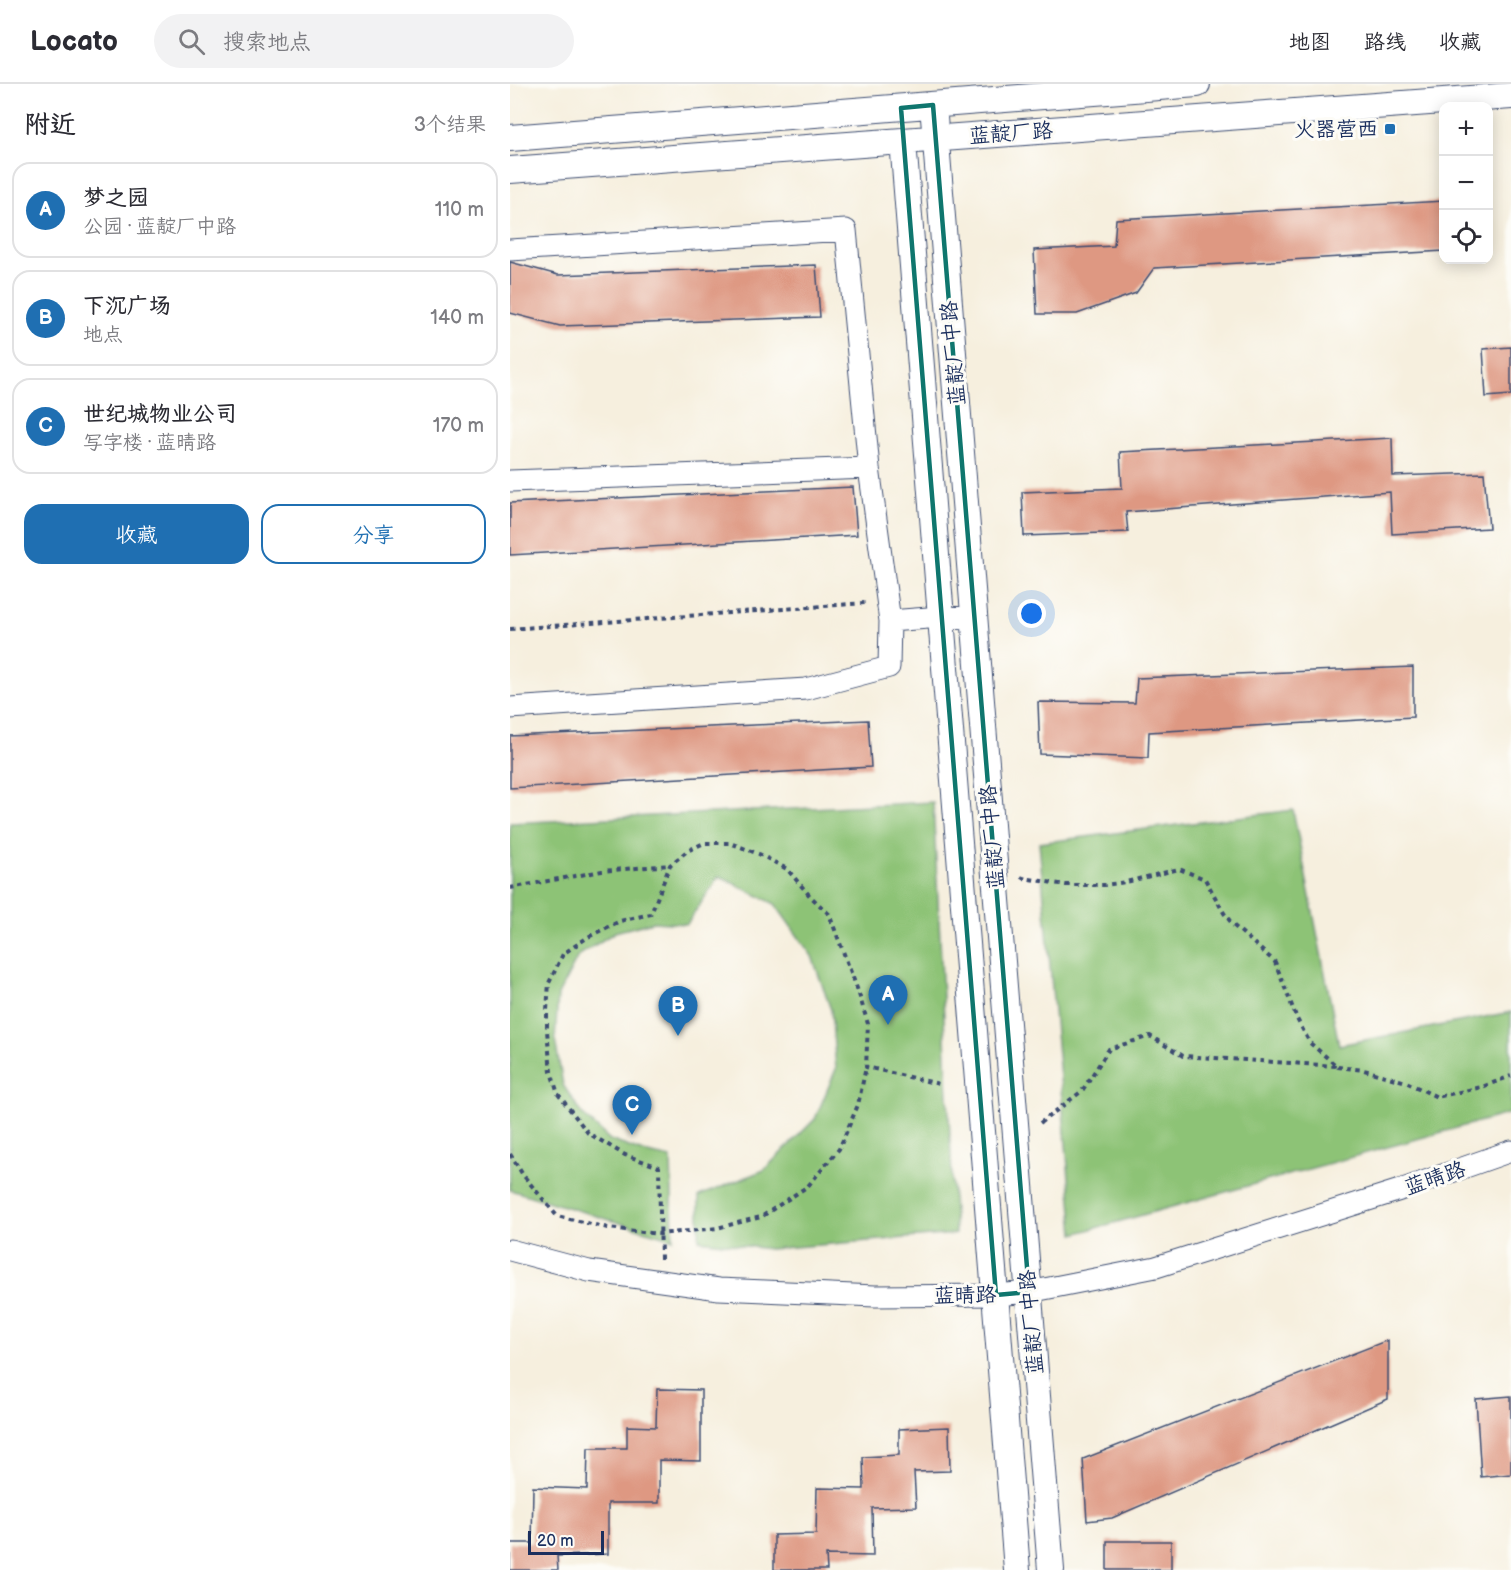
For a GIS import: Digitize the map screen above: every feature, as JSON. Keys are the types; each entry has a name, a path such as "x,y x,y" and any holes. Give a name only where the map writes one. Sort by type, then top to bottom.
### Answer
{"street":[{"name":"蓝靛厂路","path":"510,138 1197,84"},
{"name":"蓝靛厂路","path":"510,170 1511,96"},
{"name":"蓝靛厂中路","path":"933,105 1051,1570"},
{"path":"901,108 903,141"},
{"name":"蓝靛厂中路","path":"903,141 1017,1570"},
{"path":"510,249 846,230 869,468 888,611 889,667 806,689 510,708"},
{"path":"510,481 869,468"},
{"path":"888,611 975,618"},
{"name":"蓝晴路","path":"510,1250 589,1271 718,1289 875,1296 996,1295 1029,1292 1156,1267 1400,1191 1511,1151"}],"path":[{"path":"510,629 888,611"},
{"path":"510,1154 523,1175 557,1216 609,1228 660,1234 717,1228 761,1216 808,1186 840,1149 858,1105 866,1067 868,1024 829,914 787,869 759,854 730,843 704,843 687,851 670,865 651,914 620,921 588,937 563,954 549,983 547,1031 551,1072 558,1094 588,1133 625,1155 659,1167 660,1234 661,1267"},
{"path":"510,888 602,871 670,865"},
{"path":"1017,872 1023,878 1066,885 1105,885 1126,882 1179,868 1205,879 1233,925 1275,962 1297,1019 1310,1043 1338,1067"},
{"path":"1035,1127 1082,1091 1109,1049 1150,1036 1183,1056 1364,1070 1406,1082 1437,1097 1482,1087 1511,1076"},
{"path":"866,1067 939,1084"}],"highlighted area":[{"path":"933,105 1029,1292 996,1295 901,108"}],"green space":[{"path":"933,802 955,1234 769,1249 699,1240 699,1196 764,1170 815,1119 836,1069 831,1010 812,956 775,904 719,876 687,924 653,922 615,932 578,956 558,995 555,1040 563,1085 583,1115 610,1140 643,1152 671,1158 673,1239 510,1190 510,823"},
{"path":"1293,810 1339,1045 1511,1012 1511,1113 1074,1234 1039,843"}],"building":[{"path":"1439,201 1439,251 1154,268 1136,293 1077,314 1037,314 1034,250 1114,246 1116,219"},
{"path":"510,262 558,275 816,265 820,317 560,326 510,313"},
{"path":"1511,347 1511,395 1486,397 1483,349"},
{"path":"1392,438 1393,476 1484,473 1489,528 1392,534 1390,492 1126,512 1128,532 1024,536 1022,492 1122,488 1120,452"},
{"path":"853,487 857,535 510,555 510,503"},
{"path":"1413,667 1413,717 1149,732 1148,758 1040,754 1038,702 1135,703 1137,678"},
{"path":"868,720 871,767 510,788 510,736"},
{"path":"1388,1340 1388,1399 1112,1518 1087,1521 1083,1459"},
{"path":"657,1389 701,1390 701,1461 659,1460 659,1503 608,1503 608,1554 557,1556 558,1570 510,1570 510,1543 532,1543 533,1487 587,1489 588,1448 627,1448 627,1426 656,1427"},
{"path":"1511,1396 1511,1474 1481,1477 1476,1399"},
{"path":"949,1427 950,1471 914,1472 916,1507 872,1508 873,1556 826,1555 827,1570 774,1570 774,1535 816,1534 817,1488 864,1489 863,1457 899,1455 899,1429"},
{"path":"1107,1541 1171,1541 1171,1570 1107,1570"}],"place":[{"name":"火器营西","path":"1390,129"},
{"name":"梦之园","path":"888,1025"},
{"name":"下沉广场","path":"678,1036"},
{"name":"世纪城物业公司","path":"632,1135"}]}
